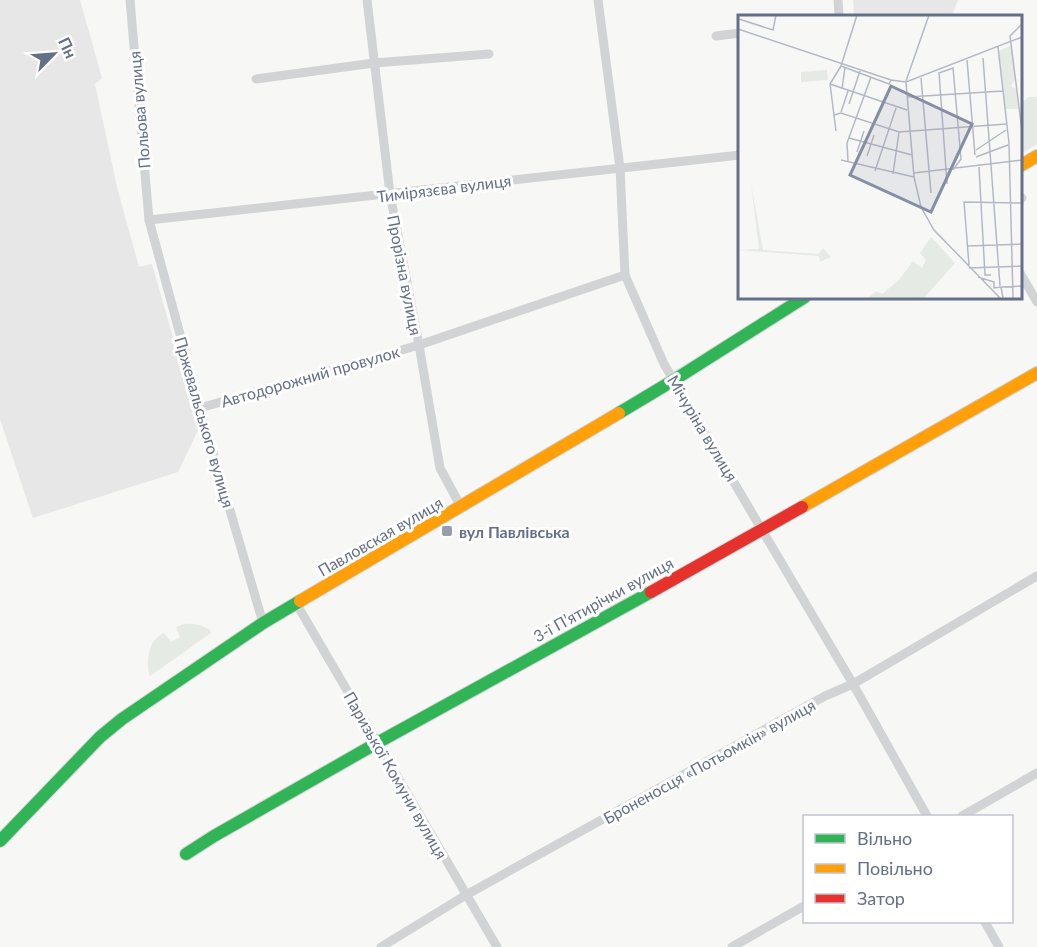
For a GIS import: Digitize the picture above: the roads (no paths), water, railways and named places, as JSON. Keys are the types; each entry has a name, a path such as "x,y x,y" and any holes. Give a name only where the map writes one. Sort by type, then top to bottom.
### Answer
{"main road":[{"path":"1022,165 1037,156"},
{"name":"Павловская вулиця","path":"0,841 100,737 122,719 263,623 674,380 803,298"},
{"name":"3-ї П’ятирічки вулиця","path":"186,854 377,743 763,530 1037,373"}],"street":[{"name":"Польова вулиця","path":"130,0 149,220"},
{"name":"Прорізна вулиця","path":"367,0 390,194 440,468 461,507"},
{"name":"Мічуріна вулиця","path":"598,0 620,168 625,275 664,364 854,684 926,815"},
{"path":"838,0 840,15"},
{"path":"716,36 738,33"},
{"path":"256,79 374,63 489,54"},
{"name":"Тимірязєва вулиця","path":"149,220 738,155"},
{"name":"Пржевальського вулиця","path":"149,220 200,408 263,623"},
{"name":"Автодорожний провулок","path":"200,408 419,345 625,275"},
{"path":"1022,276 1037,302"},
{"name":"Броненосця «Потьомкін» вулиця","path":"381,947 466,895 825,696 854,684 1037,576"},
{"name":"Паризької Комуни вулиця","path":"296,603 496,947"},
{"path":"964,815 1037,773"},
{"path":"732,947 803,907"},
{"path":"986,923 999,947"}],"place":[{"name":"вул Павлівська","path":"447,531"}]}
